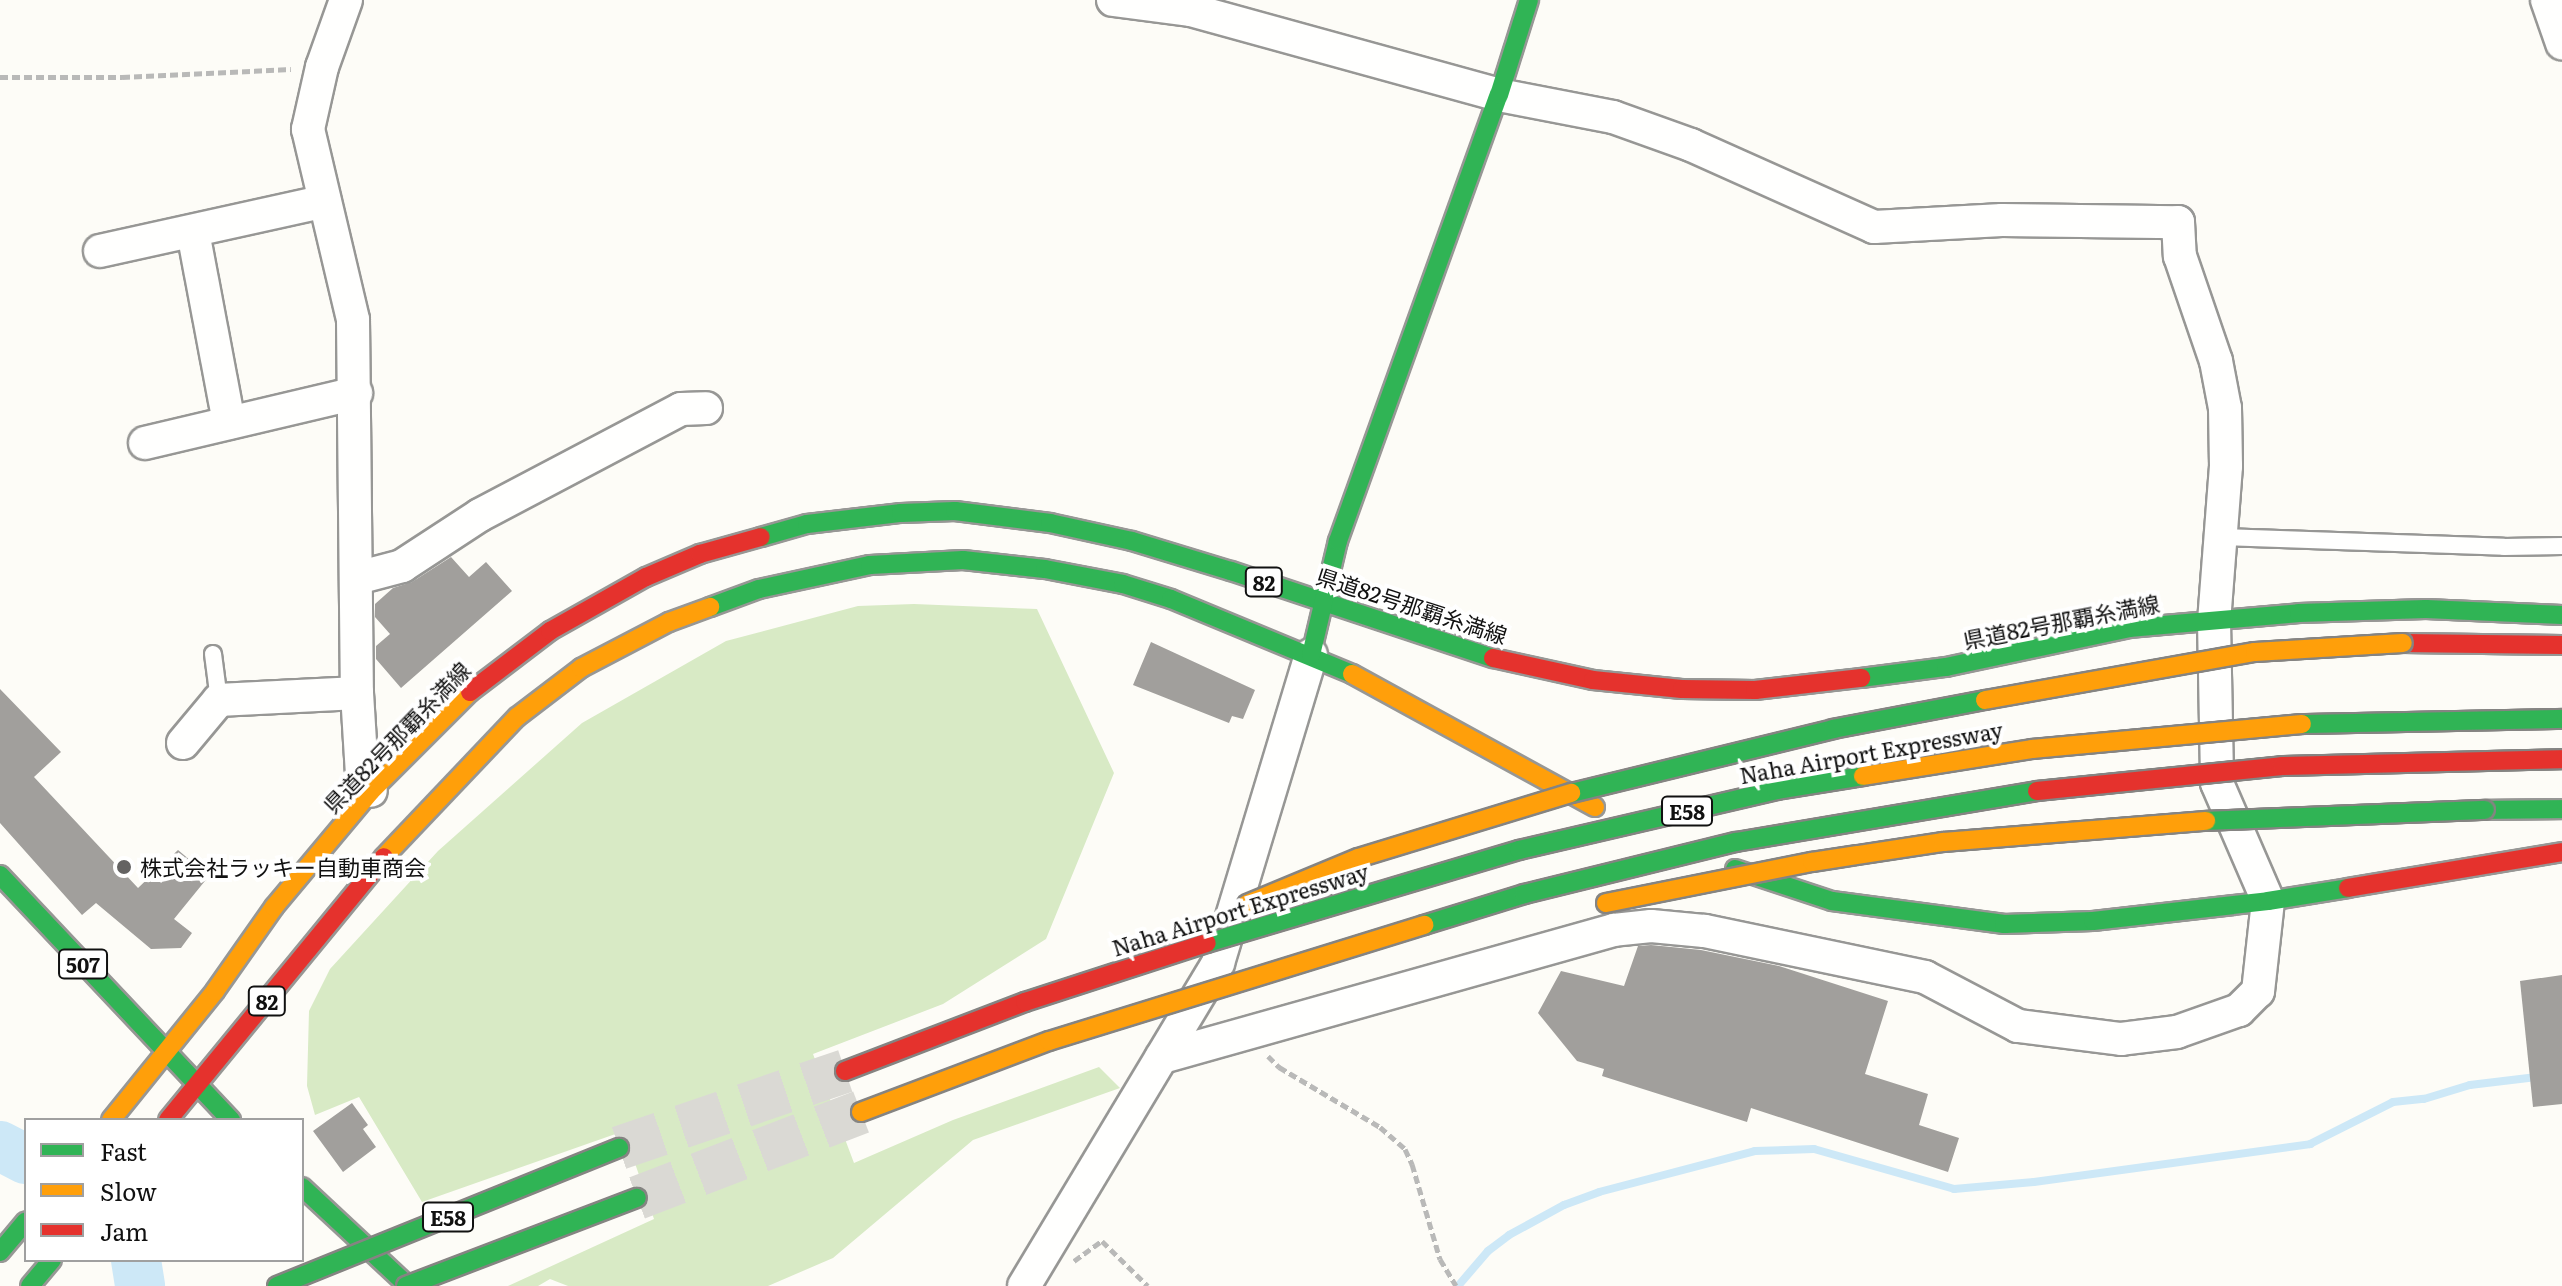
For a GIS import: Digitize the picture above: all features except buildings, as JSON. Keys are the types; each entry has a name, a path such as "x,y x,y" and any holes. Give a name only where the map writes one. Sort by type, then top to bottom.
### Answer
{"main road":[{"path":"1311,655 1338,541 1499,95 1529,0"},
{"name":"県道82号那覇糸満線","path":"113,1118 274,907 371,791 467,694 550,631 600,600 700,554 807,524 901,513 955,511 1009,516 1132,541 1500,660 1593,680 1682,689 1755,690 1828,683 1946,667 2129,628 2299,613 2426,609 2562,615"},
{"name":"82","path":"170,1118 371,872 460,772 517,717 581,668 669,622 759,589 870,565 963,560 1045,569 1123,584 1171,599 1311,655 1379,687 1643,833 1754,877 1832,901 2004,924 2093,921 2268,901 2562,852"},
{"path":"1025,1002 1358,858 1504,811 1680,764 2007,693 2255,652 2403,643 2562,645"},
{"name":"Naha Airport Expressway","path":"845,1071 1025,1002 1277,921 1519,850 1776,790 2032,749 2278,725 2562,719"},
{"name":"E58","path":"861,1112 1049,1041 1524,894 1736,842 2073,785 2282,766 2562,759"},
{"path":"1581,909 1812,862 1943,842 2178,822 2562,809"},
{"name":"507","path":"0,875 229,1118"},
{"path":"1049,1041 1385,957"},
{"name":"E58","path":"277,1286 619,1148"},
{"path":"304,1189 407,1286"},
{"name":"E58","path":"407,1286 637,1198"},
{"path":"0,1252 23,1224"},
{"path":"30,1286 50,1262"}],"street":[{"path":"346,0 322,67 308,129 353,320 357,693 362,775 371,791"},
{"path":"1113,0 1191,10 1499,95 1613,117 1691,145 1874,227 2002,220 2178,222 2180,256 2216,361 2225,408 2222,537 2214,621 2217,783 2268,901 2258,991 2239,1010 2177,1032 2121,1039 2018,1026 1925,977 1704,931 1651,926 1614,930 1162,1057"},
{"path":"2547,0 2562,43"},
{"path":"100,251 325,201"},
{"path":"193,232 229,423"},
{"path":"145,443 356,393"},
{"path":"357,578 402,566 480,515 681,409 706,408"},
{"path":"1028,1280 1218,963 1311,655"},
{"path":"183,743 219,700 357,693"}],"lane":[{"path":"2222,537 2504,547 2562,546"},
{"path":"213,654 219,700"}],"path":[{"path":"0,77 122,77 322,67"},
{"path":"1253,1031 1279,1067 1380,1127 1405,1149 1415,1172 1440,1259 1456,1286"},
{"path":"1028,1280 1044,1284 1102,1241 1148,1286"}],"green space":[{"path":"914,604 1037,609 1114,773 1046,939 943,1004 813,1054 854,1163 953,1120 1099,1067 1120,1088 973,1140 833,1258 768,1286 568,1286 550,1279 538,1286 508,1286 654,1219 624,1131 422,1202 359,1097 315,1115 307,1086 309,1011 330,969 438,851 582,723 726,641 858,606"}],"waterway":[{"path":"1458,1286 1488,1251 1509,1235 1564,1205 1599,1192 1755,1151 1814,1149 1954,1189 2034,1182 2310,1144 2393,1102 2424,1099 2470,1085 2537,1077"},
{"path":"0,1146 24,1158"},
{"path":"136,1262 140,1286"}],"tunnel":[{"path":"619,1148 845,1071"},
{"path":"637,1198 861,1112"}],"traffic: fast":[{"path":"1311,655 1338,541 1499,95 1529,0"},
{"path":"761,537 807,524 901,513 955,511 1050,523 1132,541 1231,571 1493,658"},
{"path":"710,607 759,589 870,565 963,560 1045,569 1123,584 1171,599 1352,674"},
{"path":"1861,678 1946,667 2129,628 2299,613 2426,609 2562,615"},
{"path":"1571,793 1833,729 1985,700"},
{"path":"2302,724 2562,719"},
{"path":"1207,943 1519,850 1776,790 1863,776"},
{"path":"1424,925 1524,894 1736,842 2037,791"},
{"path":"2485,810 2562,809"},
{"path":"2206,821 2485,810"},
{"path":"1735,869 1832,901 2004,924 2093,921 2268,901 2348,888"},
{"path":"0,875 229,1118"},
{"path":"277,1286 619,1148"},
{"path":"304,1189 408,1286"},
{"path":"406,1286 637,1198"},
{"path":"0,1252 24,1223"},
{"path":"30,1286 50,1262"}],"traffic: slow":[{"path":"384,857 517,717 581,668 669,622 710,607"},
{"path":"1985,700 2255,652 2403,643"},
{"path":"1352,674 1595,807"},
{"path":"113,1118 215,991 274,907 371,791 470,692"},
{"path":"1863,776 2032,749 2302,724"},
{"path":"1247,904 1358,858 1571,793"},
{"path":"1606,903 1812,862 1943,842 2206,821"},
{"path":"861,1112 1049,1041 1424,925"}],"traffic: jam":[{"path":"470,692 550,631 646,577 700,554 761,537"},
{"path":"2403,643 2562,645"},
{"path":"1493,658 1593,680 1682,689 1755,690 1861,678"},
{"path":"2037,791 2282,766 2562,759"},
{"path":"2348,888 2562,852"},
{"path":"170,1118 384,857"},
{"path":"845,1071 1025,1002 1207,943"}],"place":[{"name":"株式会社ラッキー自動車商会","path":"124,867"}]}
